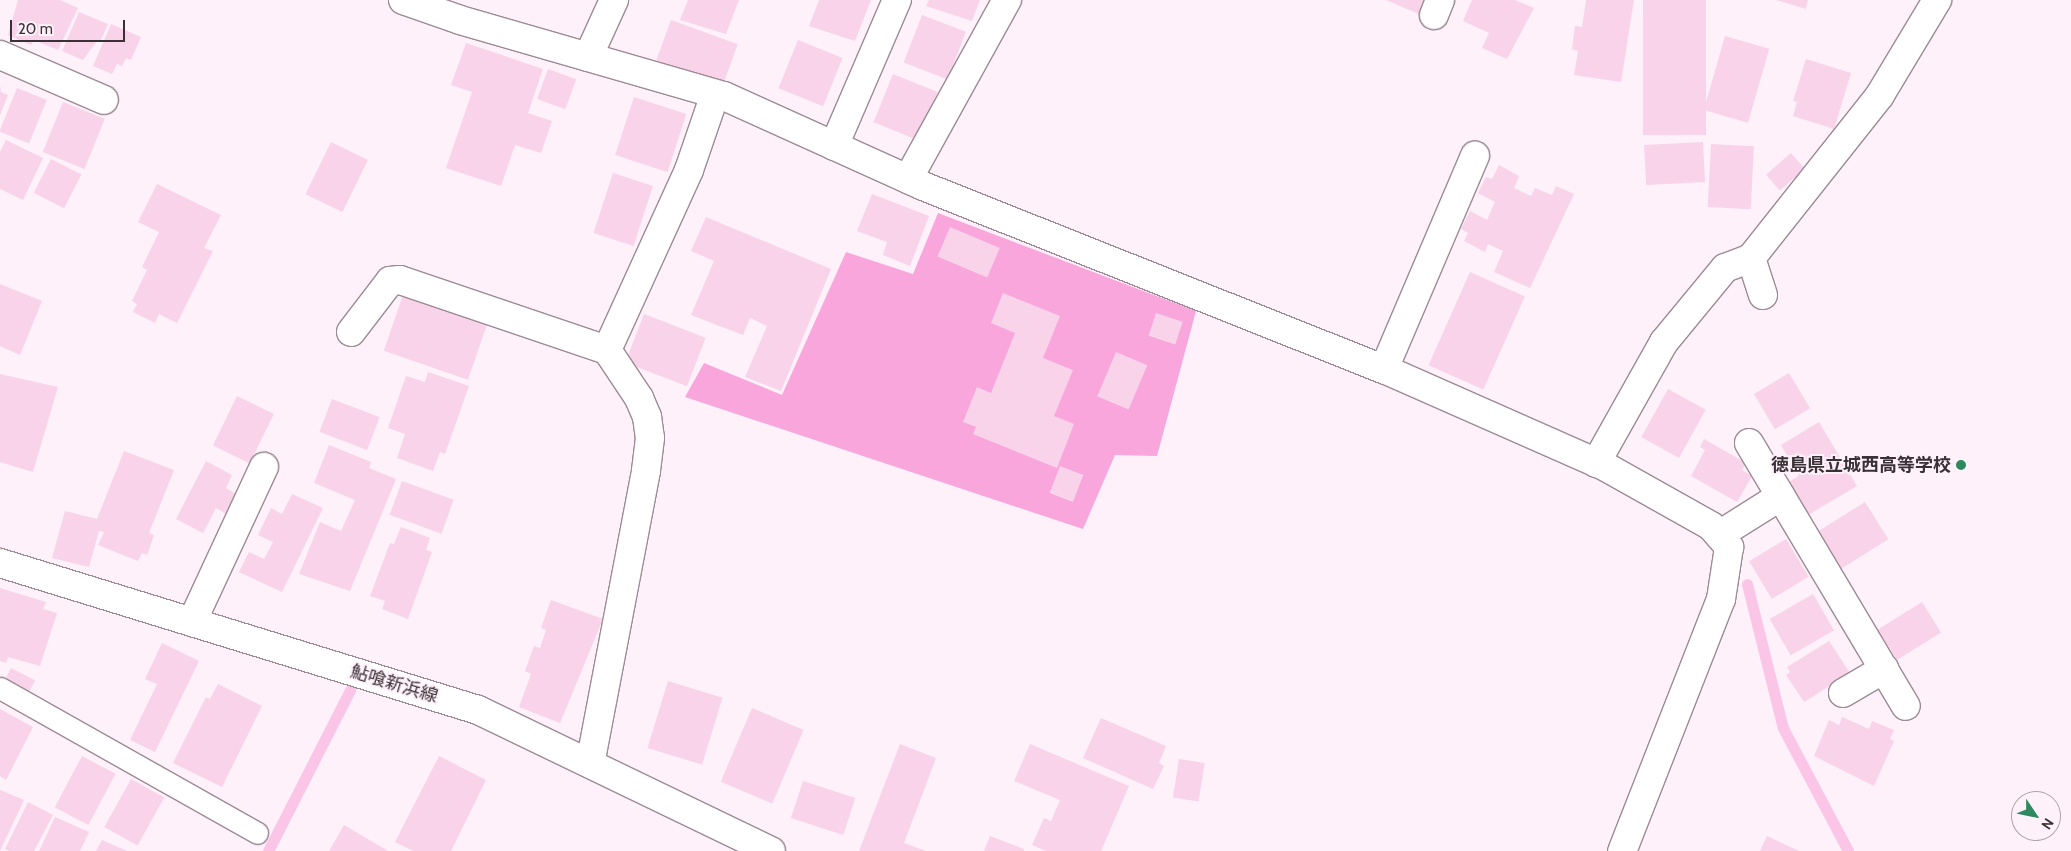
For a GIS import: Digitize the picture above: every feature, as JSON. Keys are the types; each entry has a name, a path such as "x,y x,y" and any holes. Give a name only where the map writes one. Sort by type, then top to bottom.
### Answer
{"street":[{"path":"403,0 715,94 908,179 1384,369 1596,462 1712,526 1729,547 1721,599 1622,851"},
{"path":"588,57 614,0"},
{"path":"834,146 897,0"},
{"path":"908,179 1007,0"},
{"path":"1596,462 1664,342 1725,268 1751,258 1880,95 1937,0"},
{"path":"0,55 104,100"},
{"path":"607,350 689,170 715,94"},
{"path":"1384,369 1475,156"},
{"path":"1751,258 1763,295"},
{"path":"351,332 390,281 400,280 607,350 639,398 648,417 650,438 590,764"},
{"path":"1749,443 1906,706"},
{"path":"192,622 264,467"},
{"path":"1719,536 1781,496"},
{"name":"鮎喰新浜線","path":"0,563 478,710 771,851"},
{"path":"1844,693 1884,669"}],"lane":[{"path":"0,688 258,833"}],"shaded area":[{"path":"938,213 1196,311 1157,456 1115,455 1083,529 685,397 704,363 782,395 846,252 913,274"}],"building":[{"path":"18,0 60,0 78,8 58,50 34,40 31,45 8,35"},
{"path":"688,0 739,0 726,34 680,20"},
{"path":"819,0 871,0 855,41 809,26"},
{"path":"929,0 980,0 972,21 926,6"},
{"path":"1386,0 1425,0 1419,14"},
{"path":"1472,0 1515,0 1534,8 1507,59 1482,48 1489,33 1463,21"},
{"path":"1586,0 1634,0 1621,82 1574,75 1578,51 1572,49 1575,26 1582,27"},
{"path":"1643,0 1706,0 1706,135 1643,135"},
{"path":"1776,0 1808,0 1806,9"},
{"path":"79,12 108,24 100,42 97,41 83,60 62,51"},
{"path":"922,15 966,32 948,79 904,63"},
{"path":"671,20 738,44 721,89 655,65"},
{"path":"111,24 141,37 131,60 126,58 122,66 117,64 112,74 93,66"},
{"path":"1725,36 1769,49 1748,123 1704,110"},
{"path":"798,40 843,58 823,106 779,88"},
{"path":"466,43 543,69 528,113 552,121 541,153 515,145 501,186 446,168 472,92 451,85"},
{"path":"1806,59 1851,73 1834,129 1793,116 1797,102 1793,101"},
{"path":"548,69 576,79 565,109 537,99"},
{"path":"893,74 938,92 918,140 874,122"},
{"path":"0,85 1,92 8,95 0,115"},
{"path":"17,88 47,100 29,144 0,132"},
{"path":"634,97 686,114 667,172 615,155"},
{"path":"63,102 105,119 84,169 43,152"},
{"path":"6,140 43,158 23,200 0,189 0,152"},
{"path":"331,142 368,160 342,212 306,194"},
{"path":"1703,142 1705,182 1646,185 1644,145"},
{"path":"1711,144 1754,146 1751,209 1708,207"},
{"path":"1791,153 1805,169 1780,190 1766,175"},
{"path":"51,159 81,174 64,208 34,193"},
{"path":"1499,165 1519,176 1514,188 1531,196 1535,188 1552,195 1556,186 1574,194 1530,288 1494,272 1503,251 1488,244 1485,252 1464,241 1468,233 1461,229 1470,211 1487,220 1495,202 1478,193 1486,177 1492,179"},
{"path":"613,173 653,186 633,246 594,233"},
{"path":"157,184 221,215 204,248 213,251 177,323 159,314 155,323 133,312 137,304 132,301 147,270 142,267 159,232 138,222"},
{"path":"872,194 929,216 910,266 883,255 887,242 857,231"},
{"path":"706,217 831,269 781,391 745,377 767,326 750,318 743,335 691,315 714,261 691,251"},
{"path":"950,227 1000,248 987,278 937,256"},
{"path":"1470,272 1525,296 1483,390 1429,365"},
{"path":"0,284 42,301 20,355 0,346"},
{"path":"1003,293 1060,316 1043,358 1073,370 1054,416 1074,424 1057,468 973,434 976,427 963,422 977,387 991,393 1015,333 991,323"},
{"path":"403,295 487,324 468,380 384,351"},
{"path":"1156,313 1183,322 1175,344 1149,336"},
{"path":"644,314 706,338 687,386 625,363"},
{"path":"1116,352 1147,365 1129,409 1097,396"},
{"path":"428,372 469,386 445,454 440,452 433,471 397,458 405,434 388,428 406,376 425,382"},
{"path":"1789,373 1810,408 1775,429 1754,394"},
{"path":"0,374 58,387 33,472 0,462"},
{"path":"1668,389 1706,410 1679,458 1641,437"},
{"path":"237,396 274,414 250,463 213,445"},
{"path":"332,399 380,417 367,450 319,432"},
{"path":"1819,422 1857,486 1808,515 1788,482 1799,476 1781,445"},
{"path":"1704,439 1746,463 1742,470 1752,476 1737,502 1691,476 1705,450 1700,447"},
{"path":"329,445 371,462 369,468 396,479 350,591 299,574 320,522 341,531 355,500 314,483"},
{"path":"124,451 174,470 149,533 154,535 147,555 142,553 138,561 98,545 104,532 99,531 89,567 52,558 65,511 97,519"},
{"path":"206,461 232,475 226,488 236,494 226,514 216,508 203,533 176,519"},
{"path":"1060,466 1083,475 1073,502 1050,493"},
{"path":"402,481 454,500 441,534 390,515"},
{"path":"292,494 323,508 282,592 239,572 249,552 264,559 273,542 258,535 271,508 282,514"},
{"path":"1865,502 1888,539 1842,568 1818,531"},
{"path":"401,527 430,538 426,550 432,552 408,619 382,609 385,601 370,596 390,543 394,544"},
{"path":"1786,539 1809,577 1772,599 1749,561"},
{"path":"0,588 46,602 43,609 57,613 40,666 8,657 6,663 0,661"},
{"path":"1813,594 1834,630 1791,655 1770,619"},
{"path":"551,600 603,619 560,723 519,707 531,674 525,671 534,646 540,648 546,630 541,628"},
{"path":"1922,602 1941,633 1897,660 1878,630"},
{"path":"1829,641 1850,673 1804,702 1786,675 1790,672 1787,667"},
{"path":"162,643 199,661 155,752 130,740 157,684 145,679"},
{"path":"11,668 35,680 29,692 5,680"},
{"path":"668,681 723,698 702,765 648,748"},
{"path":"218,684 262,706 222,787 173,763 206,697 210,699"},
{"path":"752,708 804,730 772,804 721,782"},
{"path":"0,709 33,727 6,780 0,776"},
{"path":"1842,717 1869,729 1872,721 1894,730 1890,739 1894,741 1874,786 1814,756 1829,720 1839,725"},
{"path":"1101,718 1166,746 1159,763 1164,766 1153,789 1083,758"},
{"path":"900,744 936,758 904,843 926,851 859,851"},
{"path":"1030,744 1129,786 1101,851 1046,851 1032,845 1044,818 1051,821 1060,800 1014,781"},
{"path":"82,756 116,774 88,825 55,807"},
{"path":"439,756 486,780 451,851 413,851 395,842"},
{"path":"1179,759 1205,763 1199,802 1173,798"},
{"path":"131,779 164,797 138,846 104,827"},
{"path":"803,781 855,798 843,835 791,818"},
{"path":"0,790 24,800 0,851"},
{"path":"28,802 53,815 34,851 10,851 5,849"},
{"path":"55,817 89,832 80,851 39,851"},
{"path":"344,825 388,851 329,851"},
{"path":"990,836 1024,849 1024,851 984,851"},
{"path":"1767,836 1799,851 1760,851"},
{"path":"102,840 127,851 96,851"}],"waterway":[{"path":"1747,584 1783,728 1848,851"},
{"path":"268,851 350,690"}],"place":[{"name":"徳島県立城西高等学校","path":"1961,465"}]}
